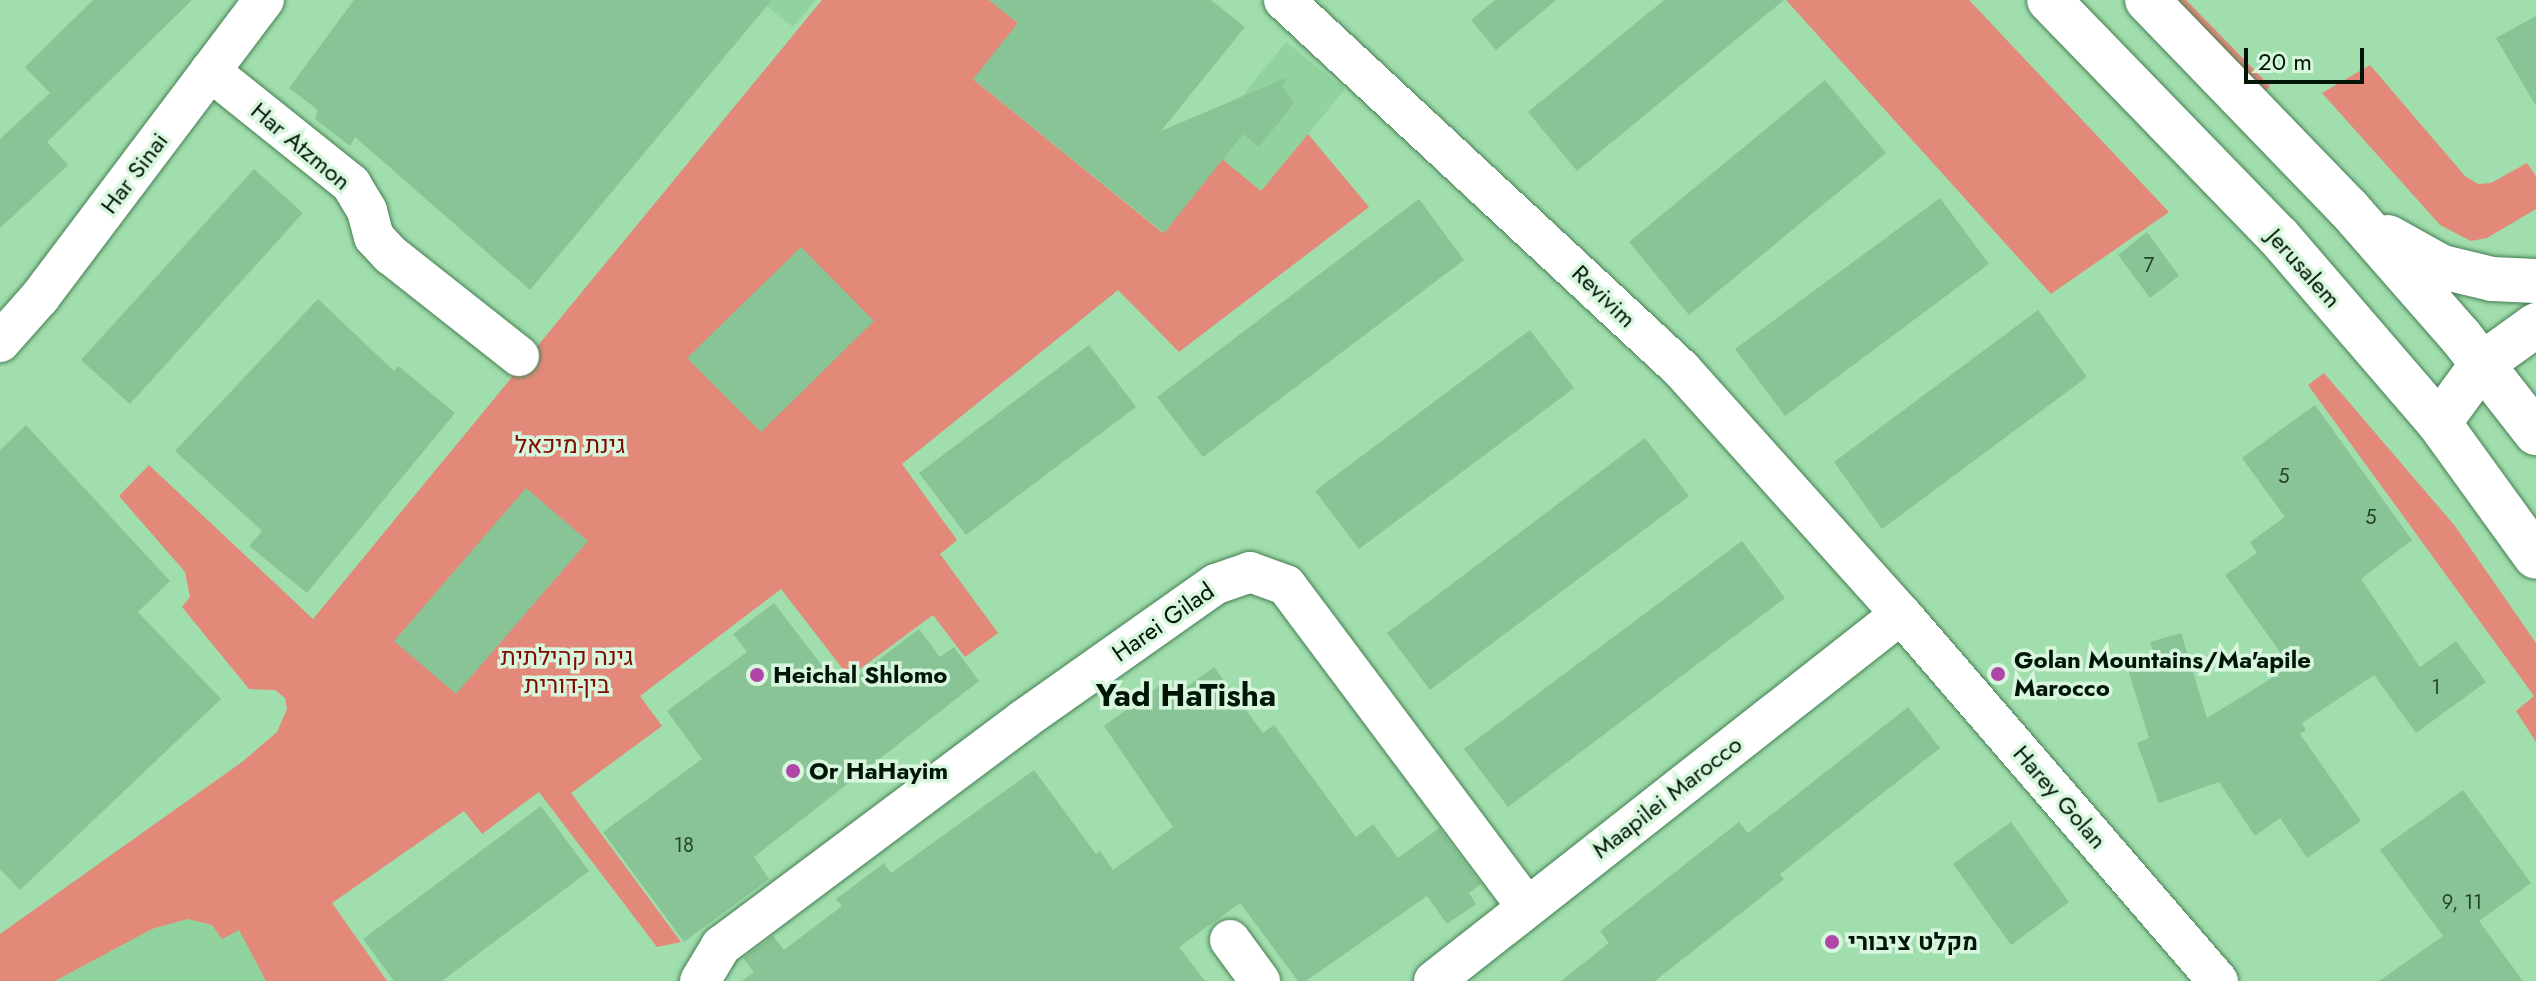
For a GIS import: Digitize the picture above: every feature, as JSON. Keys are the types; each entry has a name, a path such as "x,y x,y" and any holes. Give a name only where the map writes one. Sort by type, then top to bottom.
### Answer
{"main road":[{"name":"Jerusalem","path":"2049,0 2279,237 2439,423 2536,557"},
{"path":"2147,0 2349,209 2482,364 2528,405"},
{"path":"2349,209 2403,249 2442,267 2492,279 2536,281"},
{"path":"2439,423 2482,364 2536,325"},
{"path":"2439,423 2528,405"}],"street":[{"name":"Har Sinai","path":"0,342 40,297 264,0"},
{"name":"Revivim","path":"1284,0 1682,370 1901,614"},
{"name":"Har Atzmon","path":"210,71 351,184 382,246 519,356"},
{"name":"Harei Gilad","path":"700,981 721,946 1023,720 1216,584 1250,572 1286,585 1527,907"},
{"name":"Maapilei Marocco","path":"1434,981 1901,614"},
{"name":"Harey Golan","path":"1901,614 2218,981"},
{"path":"1230,940 1260,981"}],"shaded area":[{"path":"759,0 816,0 793,27"},
{"path":"1286,42 1345,89 1261,191 1203,144"},
{"path":"188,919 239,929 266,981 55,981 152,929"}],"green space":[{"path":"822,0 989,0 1018,23 974,80 1163,233 1222,159 1261,191 1308,134 1369,207 1179,352 1118,290 902,464 957,540 940,554 998,633 965,657 933,615 849,677 781,589 640,696 662,726 571,793 681,942 657,947 539,792 482,834 464,811 332,903 387,981 266,981 239,930 222,939 212,925 188,919 152,929 55,981 0,981 0,934 242,762 277,732 287,709 285,698 275,690 249,689 182,607 190,597 185,572 119,496 149,465 313,619"},
{"path":"1786,0 1969,0 2169,212 2051,294"},
{"path":"2176,0 2186,0 2270,86 2265,92"},
{"path":"2370,65 2465,176 2478,184 2491,183 2527,163 2536,176 2536,209 2487,238 2471,241 2440,225 2322,93"},
{"path":"2324,373 2455,526 2536,643 2536,742 2516,711 2534,696 2308,385"}],"building":[{"path":"93,0 192,0 47,142 68,165 0,228 0,139 50,93 25,67"},
{"path":"354,0 772,0 530,290 355,137 350,146 315,119 318,110 289,88"},
{"path":"989,0 1211,0 1245,27 1161,131 1288,77 1282,86 1294,103 1259,147 1243,134 1164,233 973,79 1018,23"},
{"path":"1495,0 1556,0 1496,50 1471,20"},
{"path":"1664,0 1784,0 1577,171 1528,112"},
{"path":"2536,16 2536,106 2496,38"},
{"path":"1825,80 1886,153 1689,315 1629,242"},
{"path":"254,169 303,213 130,404 81,360"},
{"path":"1940,198 1989,264 1785,416 1735,349"},
{"path":"1419,199 1464,260 1203,457 1157,397"},
{"path":"2147,232 2179,276 2150,298 2118,255"},
{"path":"801,247 874,321 761,432 687,358"},
{"path":"318,299 394,371 398,366 455,413 307,593 249,546 262,531 175,451"},
{"path":"2038,310 2087,377 1882,529 1834,462"},
{"path":"1530,330 1574,388 1359,549 1315,491"},
{"path":"1089,345 1136,407 966,535 919,473"},
{"path":"2315,405 2412,540 2361,579 2420,667 2456,641 2486,682 2416,733 2374,675 2302,723 2306,730 2300,734 2361,821 2307,858 2280,818 2255,836 2219,782 2159,803 2137,743 2149,738 2127,666 2155,657 2150,642 2181,633 2207,718 2282,672 2277,664 2285,659 2225,575 2257,553 2250,542 2285,517 2242,458"},
{"path":"26,425 170,581 138,612 221,699 20,890 0,869 0,450"},
{"path":"1645,438 1689,496 1430,690 1387,633"},
{"path":"526,488 588,541 456,694 394,641"},
{"path":"1742,541 1785,598 1508,807 1464,749"},
{"path":"774,603 840,689 919,629 940,657 954,647 979,681 754,857 769,879 684,942 603,832 702,759 667,711 747,652 733,634"},
{"path":"1214,667 1263,733 1274,725 1356,837 1373,824 1398,858 1439,828 1481,884 1469,893 1476,904 1447,924 1427,896 1306,981 1298,981 1240,903 1179,947 1205,981 742,981 754,972 743,958 773,936 784,950 842,906 836,899 884,863 891,873 1034,770 1096,854 1100,851 1113,870 1173,827 1104,726 1159,686 1169,700"},
{"path":"1908,707 1940,748 1780,874 1784,879 1655,981 1561,981 1609,943 1600,931 1739,822 1748,833"},
{"path":"2463,790 2531,883 2479,921 2523,981 2379,981 2443,936 2380,850"},
{"path":"541,806 589,871 442,981 394,981 363,939"},
{"path":"2011,822 2069,902 2011,945 1953,864"}],"place":[{"name":"Golan Mountains/Ma'apile Marocco","path":"1998,674"},
{"name":"Heichal Shlomo","path":"757,675"},
{"name":"Or HaHayim","path":"793,771"},
{"name":"מקלט ציבורי","path":"1832,942"}],"district":[{"name":"Yad HaTisha","path":"1186,695"}],"park label":[{"name":"גינת מיכאל","path":"570,445"},
{"name":"גינה קהילתית בין-דורית","path":"567,671"}]}
